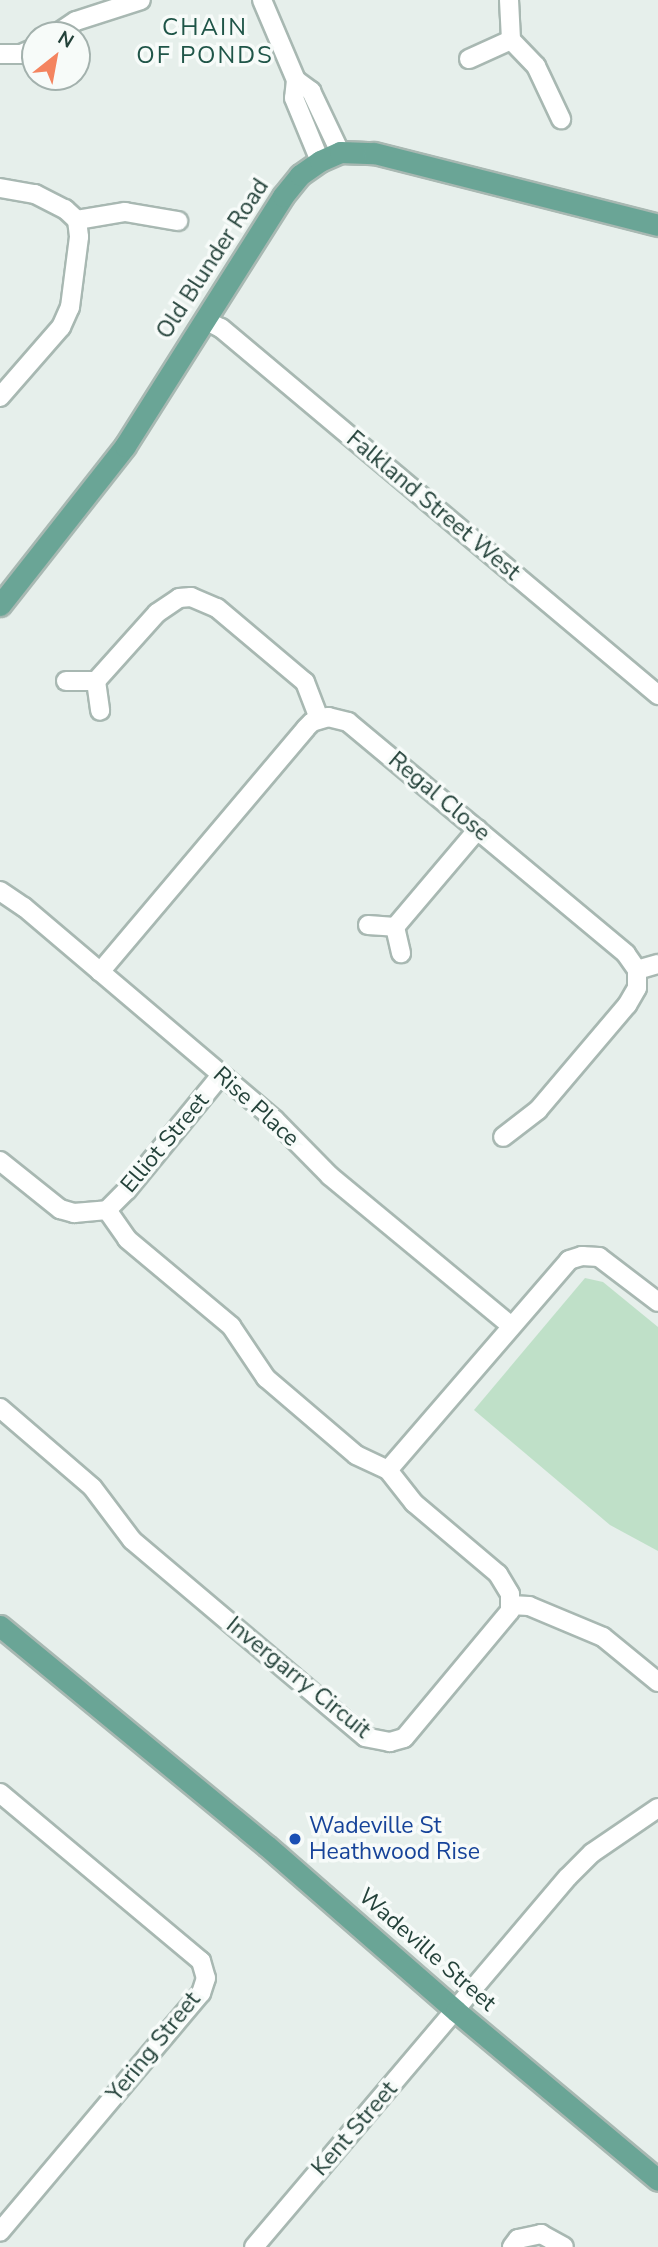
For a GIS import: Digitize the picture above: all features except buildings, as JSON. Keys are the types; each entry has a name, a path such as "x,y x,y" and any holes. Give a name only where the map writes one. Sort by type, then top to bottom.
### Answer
{"main road":[{"name":"Old Blunder Road","path":"0,605 125,446 283,196 300,175 320,160 340,152 374,153 658,225"},
{"name":"Wadeville Street","path":"0,1626 267,1846 456,2011 658,2180"}],"street":[{"path":"76,21 97,12 141,0"},
{"path":"262,0 296,79 311,91 340,152"},
{"path":"509,0 511,40 536,66 561,120"},
{"path":"469,59 511,40"},
{"path":"0,54 21,54"},
{"path":"296,79 294,98 320,160"},
{"path":"0,188 35,194 65,209 77,220 79,237 70,307 61,327 0,397"},
{"path":"77,220 125,212 178,221"},
{"name":"Falkland Street West","path":"205,320 221,328 658,695"},
{"path":"66,681 96,681 157,613 179,598 191,597 217,608 305,682 319,719 306,728 100,972"},
{"path":"96,681 100,711"},
{"name":"Regal Close","path":"319,719 338,718 348,722 626,954 637,970"},
{"path":"395,928 478,829"},
{"name":"Rise Place","path":"0,891 24,907 275,1120 330,1176 510,1325"},
{"path":"368,925 395,928"},
{"path":"395,928 401,953"},
{"path":"503,1138 538,1110 627,1004 637,988 637,970 658,964"},
{"name":"Elliot Street","path":"107,1210 127,1190 221,1075"},
{"path":"0,1161 60,1209 74,1213 107,1210 127,1239 230,1326 266,1378 356,1455 388,1470 414,1503 506,1583 510,1605 529,1606 603,1637 658,1682"},
{"path":"388,1470 510,1325 569,1260 582,1256 599,1257 657,1298"},
{"name":"Invergarry Circuit","path":"0,1408 92,1487 132,1540 365,1737 377,1741 397,1741 411,1732 503,1622 510,1605"},
{"name":"Yering Street","path":"0,1793 201,1961 206,1978 201,1993 0,2232"},
{"name":"Kent Street","path":"254,2247 568,1877 592,1853 658,1808"},
{"path":"512,2247 518,2239 541,2234 564,2247"}],"green space":[{"path":"585,1278 603,1282 658,1327 658,1551 610,1525 474,1410"}],"place":[{"name":"Wadeville St Heathwood Rise","path":"295,1839"}],"district":[{"name":"CHAIN OF PONDS","path":"205,42"}]}
